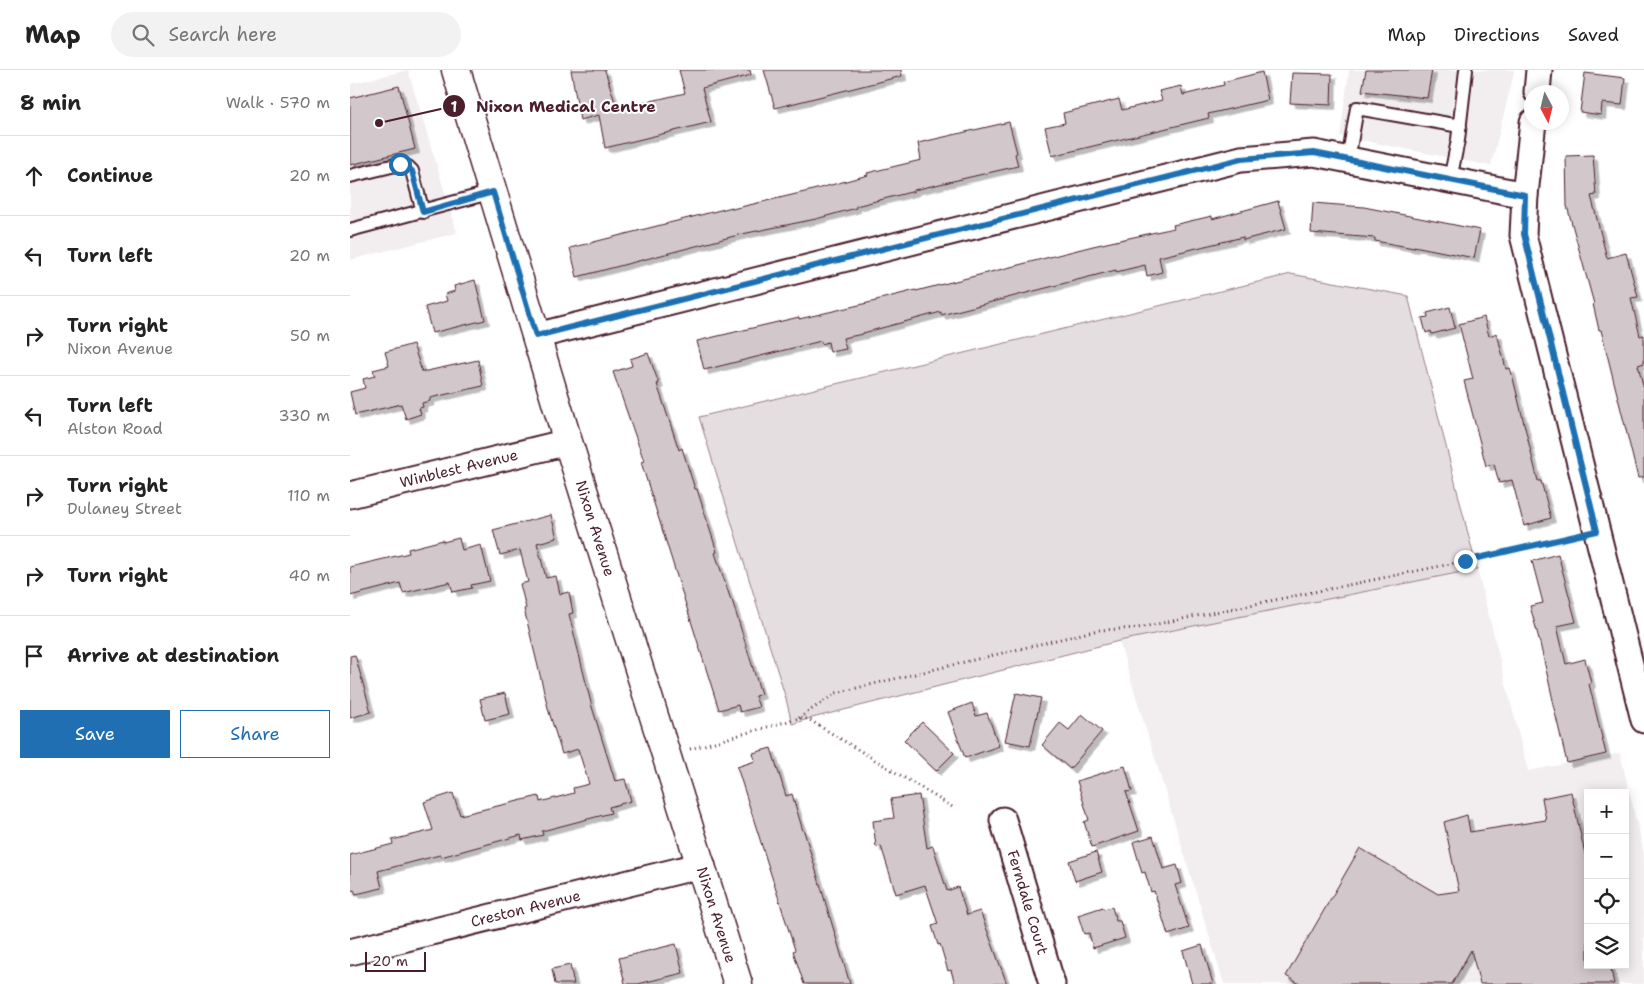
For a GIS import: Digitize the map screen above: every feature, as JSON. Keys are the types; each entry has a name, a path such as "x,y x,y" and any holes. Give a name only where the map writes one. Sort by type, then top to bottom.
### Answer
{"street":[{"name":"Nixon Avenue","path":"456,70 568,442 738,984"},
{"path":"1538,85 1540,70"},
{"path":"1532,130 1525,195 1524,234 1644,720"},
{"path":"536,336 1241,159 1314,153 1525,195"},
{"name":"Winblest Avenue","path":"350,495 568,442"},
{"name":"Ferndale Court","path":"1003,820 1052,984"},
{"name":"Creston Avenue","path":"350,952 702,865"}],"lane":[{"path":"1450,180 1460,126 1466,70"},
{"path":"1348,160 1357,108 1460,126"},
{"path":"350,176 400,164 408,167 412,171 423,212"},
{"path":"350,230 493,192"}],"path":[{"path":"694,748 799,718 836,693 1088,632 1138,628 1465,561 1597,531"},
{"path":"799,718 808,719 954,808"}],"shaded area":[{"path":"408,70 457,233 350,260 350,84"},
{"path":"1349,70 1514,70 1491,166 1340,136"},
{"path":"1291,274 1408,296 1477,569 1119,641 792,724 786,699 699,417"},
{"path":"1477,569 1528,771 1620,753 1629,789 1584,789 1584,969 1629,969 1629,790 1644,853 1644,984 1224,984 1119,641"}],"building":[{"path":"571,70 605,70 617,109 685,93 679,70 750,70 751,75 702,88 711,122 605,148 599,115 580,120"},
{"path":"764,70 901,70 902,76 775,108"},
{"path":"1366,70 1432,70 1427,98 1362,91"},
{"path":"1262,72 1268,100 1208,114 1209,118 1052,156 1045,127 1065,123 1063,113 1119,99 1122,110 1162,100 1159,91 1181,86 1183,95 1224,85 1223,82"},
{"path":"1292,73 1332,74 1331,105 1290,103"},
{"path":"1585,73 1625,78 1622,105 1602,103 1601,115 1580,112"},
{"path":"399,86 415,149 350,165 350,98"},
{"path":"1009,122 1017,153 1015,154 1018,166 914,190 816,219 742,234 577,277 570,248 732,207 732,209 809,191 868,175 867,173 921,160 918,143"},
{"path":"1593,155 1596,195 1591,196 1607,258 1626,253 1638,297 1631,298 1640,336 1644,335 1644,363 1638,365 1644,389 1644,477 1638,478 1601,330 1599,330 1594,304 1567,206 1566,156"},
{"path":"1278,201 1286,229 1159,257 1162,272 1147,276 1145,265 1116,272 1116,270 941,315 941,312 843,338 846,349 830,352 828,342 822,344 821,341 704,370 697,341 876,301 1093,246 1174,228 1173,225 1212,216 1212,219"},
{"path":"1313,203 1364,207 1480,230 1474,258 1414,246 1414,248 1375,241 1375,238 1311,233"},
{"path":"475,280 485,320 432,333 425,307 447,301 445,294 455,291 454,286"},
{"path":"1450,307 1455,328 1432,334 1431,331 1426,333 1422,318 1428,317 1427,313"},
{"path":"1484,317 1489,336 1497,333 1506,369 1510,368 1512,374 1538,481 1541,481 1551,518 1524,526 1512,480 1499,483 1494,464 1486,466 1464,381 1473,379 1459,324"},
{"path":"413,344 422,372 478,360 483,386 430,398 430,401 422,403 423,407 419,408 421,414 406,419 401,404 355,415 350,392 365,388 363,379 375,376 373,370 389,366 385,352"},
{"path":"648,353 679,450 682,448 717,552 715,553 732,600 761,694 755,696 759,707 740,712 738,705 719,710 641,462 644,461 613,372 632,366 630,359"},
{"path":"551,515 557,538 537,543 546,578 556,576 560,594 569,592 573,613 569,614 592,707 615,781 625,779 631,801 609,807 611,813 542,831 543,835 522,840 521,835 441,857 440,855 378,871 382,888 356,894 354,890 350,891 350,855 393,844 392,840 433,830 424,802 453,793 460,815 539,796 540,802 574,793 573,788 589,784 578,749 562,754 549,712 524,609 526,608 520,584 528,582 520,550 500,555 493,530"},
{"path":"459,538 462,550 481,545 490,581 471,585 472,588 453,592 450,582 403,593 400,583 350,596 350,567 409,553 408,549"},
{"path":"1558,554 1576,622 1557,626 1566,664 1585,659 1606,754 1567,763 1530,606 1543,603 1532,561"},
{"path":"355,655 371,712 350,718 350,656"},
{"path":"505,693 510,714 485,720 480,699"},
{"path":"1016,693 1041,698 1030,746 1005,741"},
{"path":"972,703 976,716 987,713 999,746 965,758 948,712"},
{"path":"1082,714 1102,731 1070,769 1042,745 1060,723 1069,730"},
{"path":"922,722 954,753 936,771 904,740"},
{"path":"771,748 786,796 792,794 850,984 804,984 737,767 755,761 753,753"},
{"path":"1125,766 1132,791 1126,792 1139,831 1092,847 1084,822 1089,820 1077,781"},
{"path":"1571,792 1584,849 1584,969 1611,969 1614,984 1480,984 1471,950 1452,984 1300,984 1286,976 1360,848 1438,894 1459,891 1444,822 1467,815 1470,832 1546,820 1542,798"},
{"path":"919,795 927,848 933,846 947,891 958,887 967,915 980,911 1007,984 955,984 951,970 948,971 940,944 938,945 932,926 938,924 925,885 896,894 881,846 876,847 873,821 894,818 891,799"},
{"path":"1153,836 1163,869 1177,865 1182,883 1175,885 1189,928 1168,935 1154,891 1151,892 1145,872 1142,873 1133,842"},
{"path":"1096,852 1102,872 1075,881 1069,861"},
{"path":"1103,907 1103,909 1112,907 1116,921 1120,921 1125,938 1093,948 1089,933 1084,934 1078,915"},
{"path":"676,944 683,973 638,984 625,984 619,958"},
{"path":"1202,945 1213,984 1192,984 1183,951"},
{"path":"570,965 574,984 555,984 552,969"}],"place":[{"name":"Nixon Medical Centre","path":"379,123"}],"route":[{"path":"400,164 412,171 423,212 493,192 536,336 1241,159 1314,153 1525,195 1524,234 1597,531 1465,561"}]}
